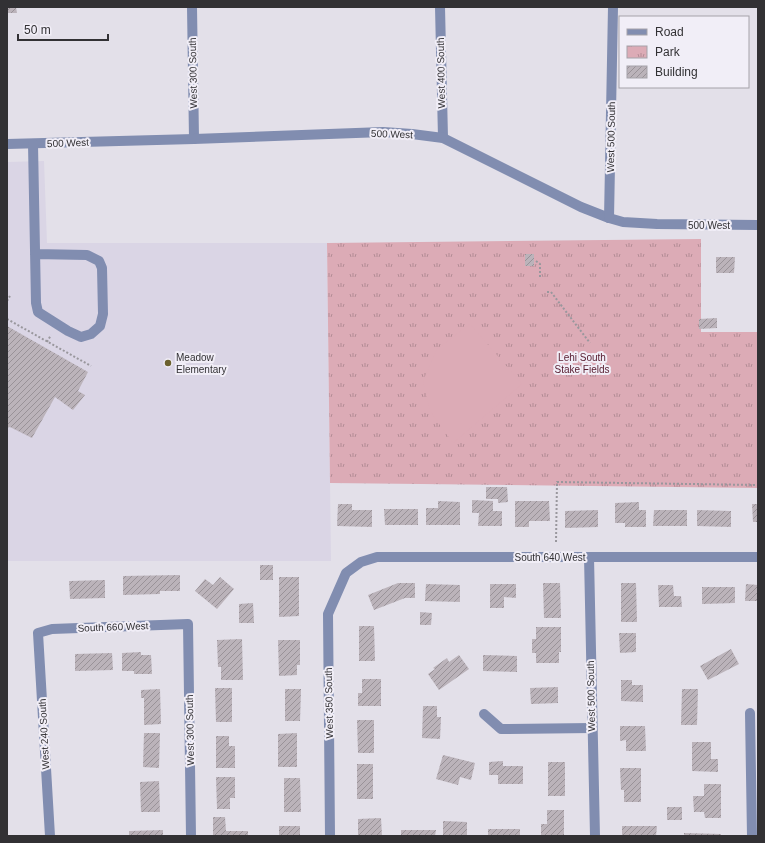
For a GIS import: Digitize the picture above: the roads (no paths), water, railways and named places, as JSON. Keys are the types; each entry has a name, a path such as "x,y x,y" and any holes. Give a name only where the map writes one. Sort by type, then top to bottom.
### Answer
{"street":[{"name":"West 300 South","path":"192,7 194,139"},
{"name":"West 400 South","path":"440,7 442,138"},
{"name":"West 500 South","path":"609,218 613,7"},
{"name":"500 West","path":"7,144 384,132 412,134 442,138 581,207 623,222 656,224 758,225"},
{"path":"33,144 35,254 36,303 38,312 68,331 81,337 91,334 100,326 103,314 102,268 99,261 87,255 35,254"},
{"name":"West 500 South","path":"589,557 595,836"},
{"name":"South 640 West","path":"346,573 361,562 377,558 758,557"},
{"name":"West 350 South","path":"330,836 328,614 346,573"},
{"name":"West 300 South","path":"188,624 191,836"},
{"name":"South 660 West","path":"38,633 52,629 188,624"},
{"name":"West 240 South","path":"38,633 50,836"},
{"path":"750,713 752,836"},
{"path":"484,714 501,728 592,728"}],"place":[{"name":"Meadow Elementary","path":"168,363"}],"park label":[{"name":"Lehi South Stake Fields","path":"582,362"}]}
